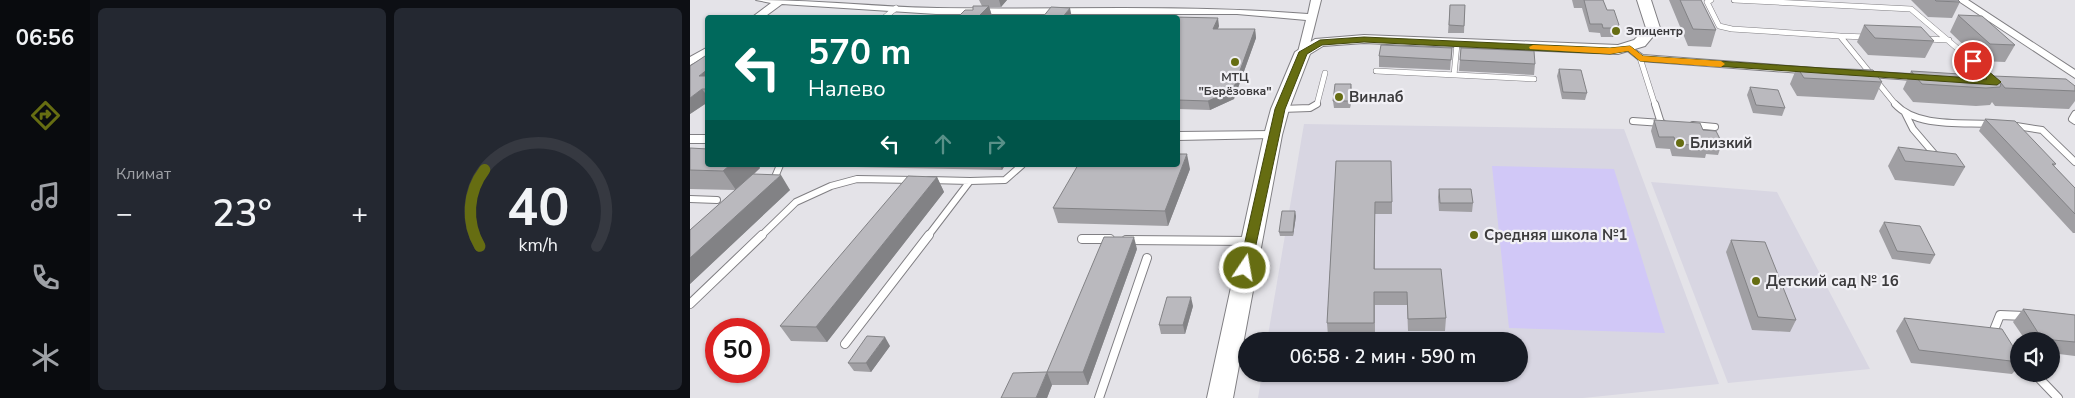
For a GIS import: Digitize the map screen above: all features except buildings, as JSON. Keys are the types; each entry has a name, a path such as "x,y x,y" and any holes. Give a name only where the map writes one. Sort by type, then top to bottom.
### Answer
{"main road":[{"path":"1220,398 1273,135 1280,109 1303,52 1320,42 1364,39 1635,53 1653,28 1644,0"}],"street":[{"path":"761,0 936,11 1070,13 1237,11 1310,17"},
{"path":"1303,52 1310,17 1316,0"},
{"path":"1962,0 2075,75"},
{"path":"760,15 781,1"},
{"path":"690,62 705,52"},
{"path":"1635,53 1825,72"},
{"path":"1844,73 1940,79"},
{"path":"1978,81 2002,82"},
{"path":"1180,136 1273,135"},
{"path":"690,139 705,139"}],"lane":[{"path":"1712,0 1707,2 1719,26 1732,29 1869,37"},
{"path":"1734,0 1906,8 1915,11 2002,82"},
{"path":"888,15 896,8"},
{"path":"1840,36 1896,106 1905,113 1919,118 2036,128 2046,132 2075,162"},
{"path":"1919,39 1949,40"},
{"path":"1454,75 1457,44"},
{"path":"1635,53 1661,123"},
{"path":"1376,71 1534,79"},
{"path":"1280,109 1310,108 1317,104 1324,73"},
{"path":"1905,113 1913,129 1941,162"},
{"path":"2075,114 2072,119 2075,121"},
{"path":"1633,121 1670,124"},
{"path":"1688,125 1715,127"},
{"path":"775,178 779,167"},
{"path":"690,304 796,202 831,186 857,179 1006,180 1014,176 1021,167"},
{"path":"845,344 970,181"},
{"path":"690,199 717,200"},
{"path":"1082,239 1251,241"},
{"path":"1099,398 1148,258"},
{"path":"2006,343 1990,329 2000,315 2038,317"},
{"path":"2043,382 2058,398"}],"shaded area":[{"name":"Средняя школа №1","path":"1304,124 1624,129 1719,384 1583,398 1258,398 1261,382 1528,382 1528,332 1269,332"},
{"path":"1492,166 1614,169 1665,333 1509,328"},
{"name":"Детский сад № 16","path":"1651,182 1777,192 1870,369 1728,383"}],"slow traffic":[{"path":"1533,47 1610,51 1630,48 1640,58 1721,64"}],"place":[{"name":"Эпицентр","path":"1616,31"},
{"name":"МТЦ \"Берёзовка\"","path":"1235,62"},
{"name":"Винлаб","path":"1339,97"},
{"name":"Близкий","path":"1680,143"},
{"name":"Средняя школа №1","path":"1474,235"},
{"name":"Детский сад № 16","path":"1756,281"}],"route":[{"path":"1245,268 1280,109 1303,52 1320,42 1364,39 1610,51 1630,48 1640,58 1997,82 1973,61"}]}
